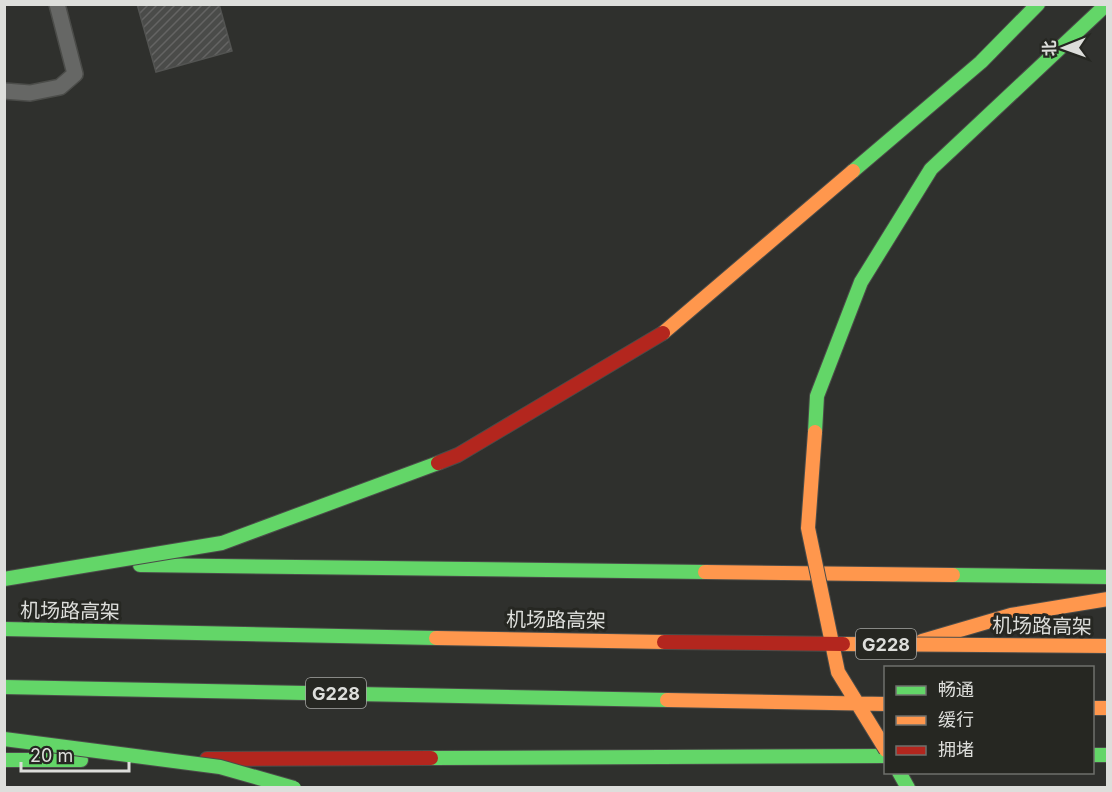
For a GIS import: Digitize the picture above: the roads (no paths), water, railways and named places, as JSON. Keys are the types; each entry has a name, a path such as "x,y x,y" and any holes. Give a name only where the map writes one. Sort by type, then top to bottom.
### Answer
{"main road":[{"path":"4,579 222,543 458,455 663,333 981,62 1038,4"},
{"path":"884,748 838,672 808,528 817,396 861,282 931,169 1107,4"},
{"path":"16,564 1107,577"},
{"path":"912,644 1011,615 1107,599"},
{"name":"机场路高架","path":"4,629 664,642 1107,646"},
{"name":"G228","path":"4,687 884,704"},
{"path":"4,739 220,767 294,788"},
{"path":"4,760 884,756"},
{"path":"900,774 908,788"}],"lane":[{"path":"4,91 30,93 60,87 75,74 57,4"}]}
